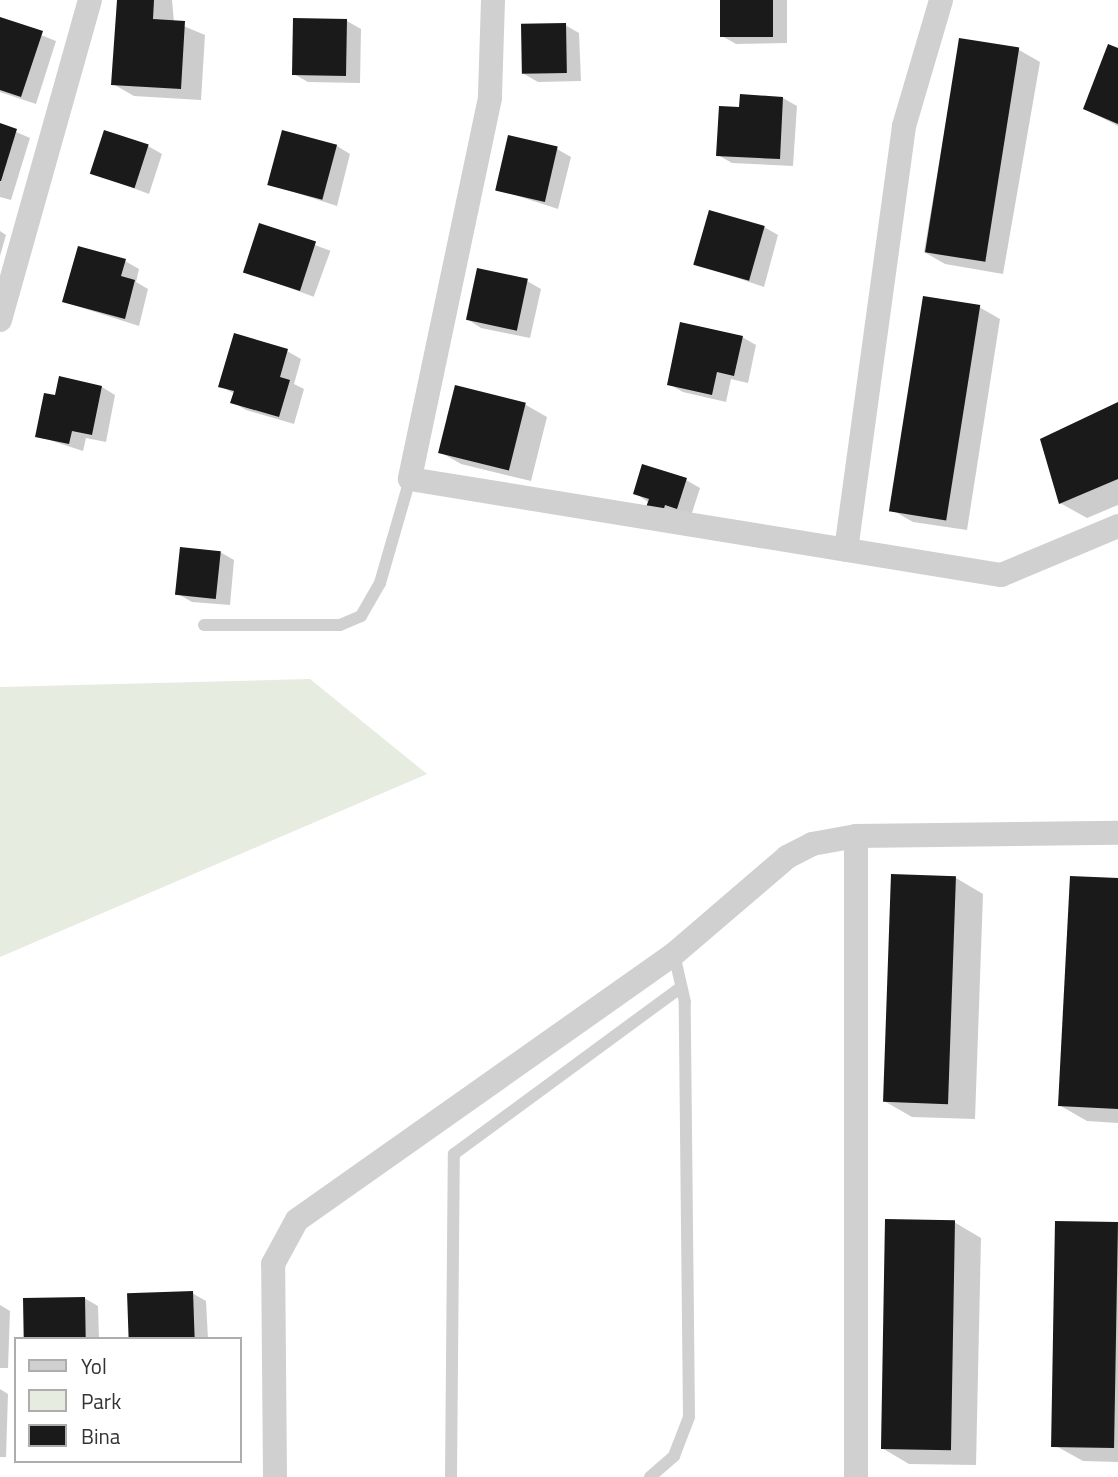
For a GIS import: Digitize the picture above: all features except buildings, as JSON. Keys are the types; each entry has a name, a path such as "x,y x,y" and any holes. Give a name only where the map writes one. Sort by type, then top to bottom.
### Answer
{"street":[{"path":"0,320 90,0"},
{"path":"494,0 491,98 410,479 1001,575 1118,526"},
{"path":"845,550 904,126 941,0"},
{"path":"275,1477 273,1264 297,1220 674,954 787,858 812,844 856,836 1118,832"},
{"path":"856,836 856,1477"}],"lane":[{"path":"204,625 341,625 361,616 380,583 410,479"},
{"path":"650,1477 674,1456 689,1417 681,987 674,954"},
{"path":"451,1477 454,1154 681,987"}],"green space":[{"path":"310,679 427,774 0,957 0,687"}]}
